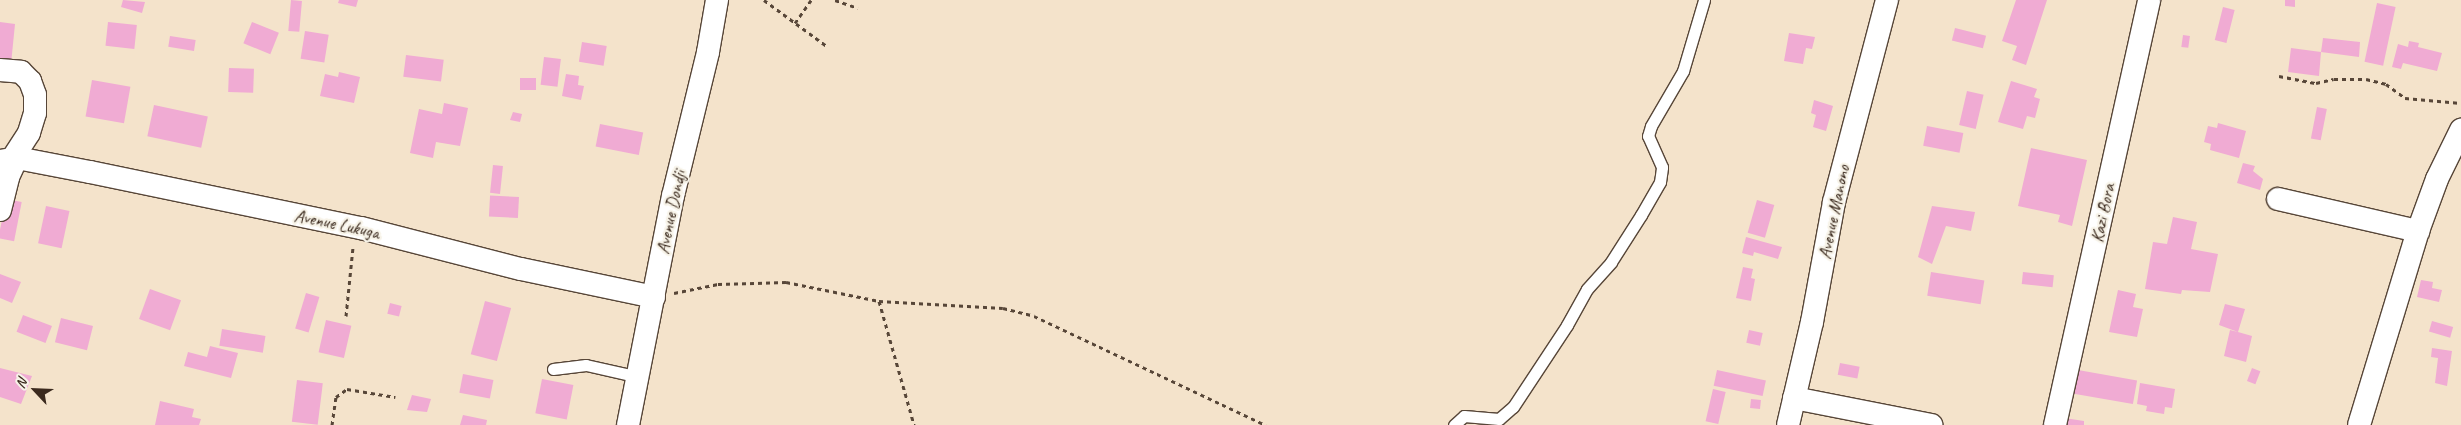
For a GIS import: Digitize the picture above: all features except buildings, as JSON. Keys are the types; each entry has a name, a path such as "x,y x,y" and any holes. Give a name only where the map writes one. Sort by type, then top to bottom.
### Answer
{"street":[{"name":"Avenue Dondji","path":"628,425 639,377 673,196 708,52 717,0"},
{"name":"Avenue Manono","path":"1788,425 1812,322 1834,202 1887,0"},
{"name":"Kazi Bora","path":"2055,425 2149,0"},
{"path":"0,70 21,72 30,82 34,95 35,114 29,133 10,159 8,177 0,210"},
{"path":"2359,425 2418,231 2437,179 2461,130"},
{"name":"Avenue Lukuga","path":"10,159 361,228 521,269 654,297"},
{"path":"2278,199 2418,231"},
{"path":"1794,398 1930,425"}],"lane":[{"path":"1454,425 1464,416 1499,419 1513,407 1567,325 1586,289 1611,262 1646,207 1660,182 1662,167 1648,136 1683,71 1704,0"},
{"path":"553,369 586,365 639,377"}],"path":[{"path":"764,0 828,47"},
{"path":"795,23 810,0"},
{"path":"835,0 858,8"},
{"path":"2279,76 2316,83 2334,79 2366,79 2386,84 2405,98 2461,102"},
{"path":"346,316 353,247 361,228"},
{"path":"654,297 718,284 786,282 879,300 1002,308 1034,316 1266,425"},
{"path":"879,300 914,425"},
{"path":"332,425 336,397 347,389 395,397"}]}
